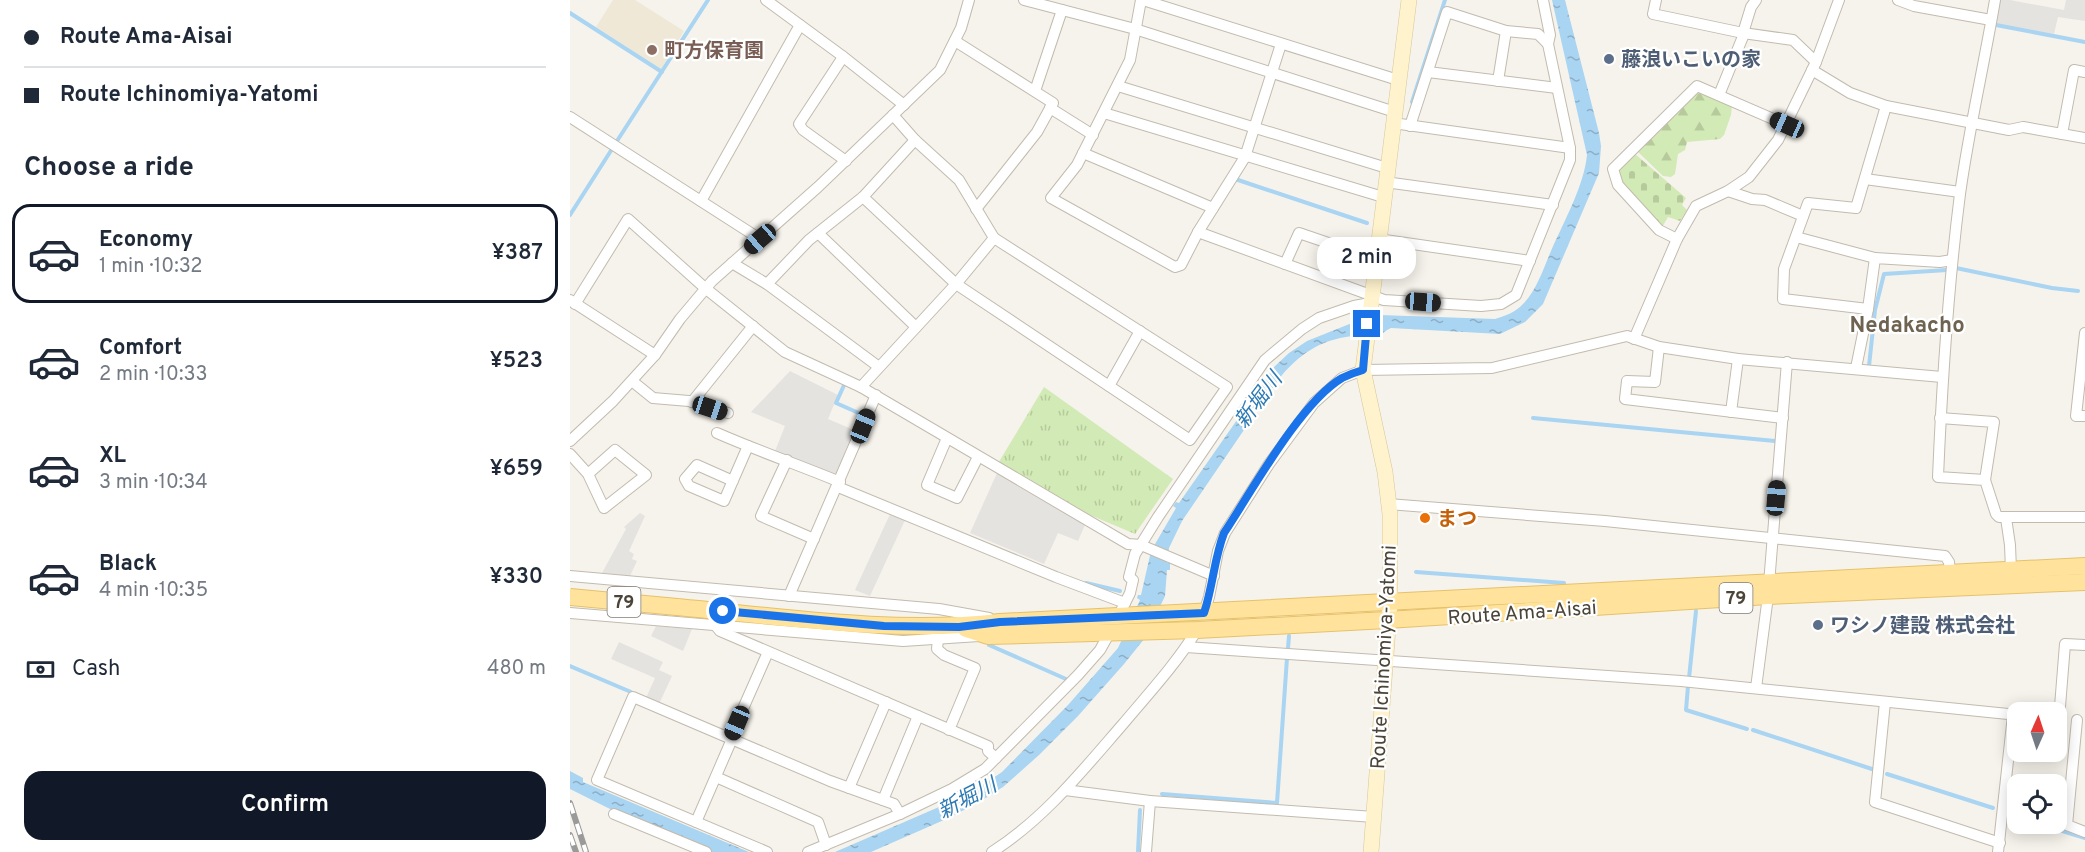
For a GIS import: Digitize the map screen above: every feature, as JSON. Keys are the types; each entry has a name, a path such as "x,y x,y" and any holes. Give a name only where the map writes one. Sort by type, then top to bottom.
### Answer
{"main road":[{"name":"Route Ichinomiya-Yatomi","path":"1371,852 1390,602 1385,472 1363,370 1409,0"},
{"name":"Route Ama-Aisai","path":"570,597 884,626 959,627 1000,622 1118,620 1151,631 1388,620 1950,573 2085,566"},
{"name":"Route Ama-Aisai","path":"959,627 988,636 1161,615 1390,602 2085,582"}],"street":[{"path":"766,0 904,105"},
{"path":"570,441 614,401 655,355 705,288 846,161 940,70 955,41 969,0"},
{"path":"1024,0 1135,30 1271,74 1394,118 1410,126 1570,148"},
{"path":"1281,44 1245,157 1198,232 1181,266 1175,267 1051,198 1077,165 1130,60 1142,0 1398,80"},
{"path":"808,852 900,814 952,789 985,769 1078,675 1100,650 1118,620 1130,593 1133,580 1129,577 1135,554 1175,490 1265,360 1302,328 1319,318 1370,302 1384,300 1481,306 1501,304 1516,295 1570,160 1570,148 1548,44 1550,35 1543,0"},
{"path":"1656,0 1653,14 1744,33 1793,40 1814,66 1850,93 1886,106 2009,130 2023,127 2085,138"},
{"path":"1719,95 1744,33 1751,7 1756,0"},
{"path":"1634,339 1677,239 1696,206 1728,191 1749,177 1778,140 1814,66 1839,0"},
{"path":"1898,0 1914,6 1991,20"},
{"path":"1985,480 1938,477 1942,377 1960,192 1995,0"},
{"path":"1035,91 1062,10"},
{"path":"1410,126 1447,12 1506,31 1538,34 1548,44"},
{"path":"701,201 800,25"},
{"path":"1498,81 1506,31"},
{"path":"955,41 1053,103 1037,132 976,209"},
{"path":"843,57 800,124 803,130 846,161"},
{"path":"2062,134 2074,70 2085,72"},
{"path":"1428,72 1557,88"},
{"path":"1118,86 1254,128 1385,182"},
{"path":"1677,239 1659,230 1618,185 1613,169 1698,86 1787,125"},
{"path":"1868,309 1783,299 1784,269 1808,203 1856,208 1886,106"},
{"path":"1050,108 1093,135"},
{"path":"1104,113 1245,157 1385,182 1553,205"},
{"path":"863,197 956,284 1190,440 1227,387 994,238 959,180 915,140 893,115"},
{"path":"570,117 760,239"},
{"path":"767,284 818,233 863,197 915,140"},
{"path":"1083,153 1213,208"},
{"path":"1864,179 1960,192"},
{"path":"1728,191 1752,199 1765,200 1803,216"},
{"path":"655,355 573,302 628,219 705,288 785,352 876,395 1128,544 1141,545 1214,576"},
{"path":"1198,232 1285,264 1370,302"},
{"path":"818,233 916,327"},
{"path":"1285,264 1299,233 1376,259"},
{"path":"1796,237 1875,258 1940,262 1952,260"},
{"path":"861,387 956,284 994,238"},
{"path":"1378,239 1530,261"},
{"path":"1856,368 1875,258"},
{"path":"732,263 767,284 879,367"},
{"path":"692,402 753,326"},
{"path":"1108,386 1140,332"},
{"path":"2085,333 2076,416 2085,416"},
{"path":"1204,613 1224,533 1291,431 1314,403 1342,378 1363,370 1492,368 1627,336 1659,347 1737,359 1942,377"},
{"path":"1659,347 1655,382 1627,381 1625,399 1783,418"},
{"path":"1731,412 1737,359"},
{"path":"1756,688 1773,539 1787,362"},
{"path":"632,381 653,398 692,402 728,413"},
{"path":"789,596 876,395"},
{"path":"1940,418 1994,422 1985,480 1999,517 2085,517"},
{"path":"717,433 774,458 787,460 1056,577 1118,620"},
{"path":"947,438 927,485 957,498 978,456"},
{"path":"733,481 748,446"},
{"path":"570,454 588,474 604,508 646,475 615,450 588,474"},
{"path":"787,460 761,516 814,539"},
{"path":"1388,504 1605,521 1945,556 1949,562 1950,573"},
{"path":"2006,518 2011,570"},
{"path":"570,576 939,609 1000,622"},
{"path":"600,615 603,579"},
{"path":"570,613 903,640 988,636"},
{"path":"715,625 720,631 988,746 988,751 996,758"},
{"path":"696,822 774,630"},
{"path":"992,852 1008,842 1065,790 1180,657 1197,630"},
{"path":"938,639 937,649 944,655 975,668 950,730"},
{"path":"2060,702 2065,644 2085,645"},
{"path":"1186,648 1385,660 1756,688 2007,714"},
{"path":"767,852 597,780 633,697 849,788 894,804 900,814"},
{"path":"849,788 886,702"},
{"path":"1885,702 1875,802 1999,848 2009,762"},
{"path":"883,800 918,716"},
{"path":"2067,797 2081,721"},
{"path":"716,777 818,822 826,845"},
{"path":"1065,790 1150,801 1374,817"},
{"path":"1146,852 1150,801"},
{"path":"614,814 706,852"},
{"path":"2067,826 2085,832"}],"shaded area":[{"name":"町方保育園","path":"613,0 635,0 684,31 661,69 596,27"},
{"path":"1998,0 2064,10 2066,0 2085,0 2085,21 2058,17 2054,34 1994,24"},
{"path":"790,371 838,395 828,419 854,430 835,476 775,451 785,426 751,412"},
{"path":"997,473 1085,525 1078,541 1058,533 1044,564 970,533"},
{"path":"891,512 906,518 870,596 855,590"},
{"path":"640,513 645,516 629,551 634,554 632,559 637,561 630,576 602,573 626,529 624,527"},
{"path":"656,626 692,629 683,651 651,636"},
{"path":"619,642 663,662 659,670 672,676 659,704 646,698 655,678 611,659"}],"green space":[{"path":"1702,93 1732,106 1724,135 1720,139 1687,142 1685,150 1678,154 1675,174 1671,177 1663,176 1637,151 1695,94"},
{"path":"1634,153 1686,198 1682,205 1687,210 1680,221 1668,217 1661,229 1620,185 1618,168"},
{"path":"1044,387 1173,479 1135,534 1076,509 997,465"}],"water":[{"name":"新堀川","path":"1552,0 1565,0 1601,146 1599,173 1543,304 1525,322 1500,334 1391,328 1375,337 1352,336 1329,341 1302,356 1278,380 1182,521 1169,548 1167,563 1170,563 1170,570 1167,570 1165,596 1145,638 1078,716 1003,787 976,804 871,852 835,852 969,794 1002,772 1068,705 1118,648 1140,600 1137,598 1141,595 1151,551 1176,508 1173,506 1176,502 1179,503 1274,367 1289,353 1307,341 1352,323 1357,318 1379,315 1495,319 1514,311 1528,298 1539,279 1573,203 1582,179 1587,155"},
{"path":"570,771 583,778 583,782 749,852 710,852 614,811 570,789"}],"waterway":[{"path":"617,141 708,0"},
{"path":"1412,102 1445,0"},
{"path":"570,13 662,72"},
{"path":"1996,25 2085,42"},
{"path":"570,215 612,149"},
{"path":"1235,179 1367,223"},
{"path":"1956,268 2052,288 2078,291"},
{"path":"1869,366 1875,310 1884,274 1947,270"},
{"path":"843,382 845,383 836,403 861,414"},
{"path":"1533,418 1775,441"},
{"path":"1416,572 1564,583"},
{"path":"1086,583 1120,591"},
{"path":"1689,678 1696,611"},
{"path":"1288,648 1289,636"},
{"path":"989,645 1066,679"},
{"path":"1162,794 1277,803 1287,658"},
{"path":"570,666 631,692"},
{"path":"1688,686 1686,710 1747,729"},
{"path":"1753,730 1875,770"},
{"path":"1887,774 1993,808"},
{"path":"1138,852 1140,810"},
{"path":"2067,832 2085,838"}],"railway":[{"path":"570,803 586,852"},
{"path":"570,835 576,852"}],"place":[{"name":"町方保育園","path":"652,50"},
{"name":"藤浪いこいの家","path":"1609,59"},
{"name":"まつ","path":"1425,518"},
{"name":"ワシノ建設 株式会社","path":"1818,625"}],"district":[{"name":"Nedakacho","path":"1907,324"}],"route":[{"path":"723,611 884,626 959,627 1000,622 1204,613 1224,533 1291,431 1314,403 1342,378 1363,370 1367,324"}]}
